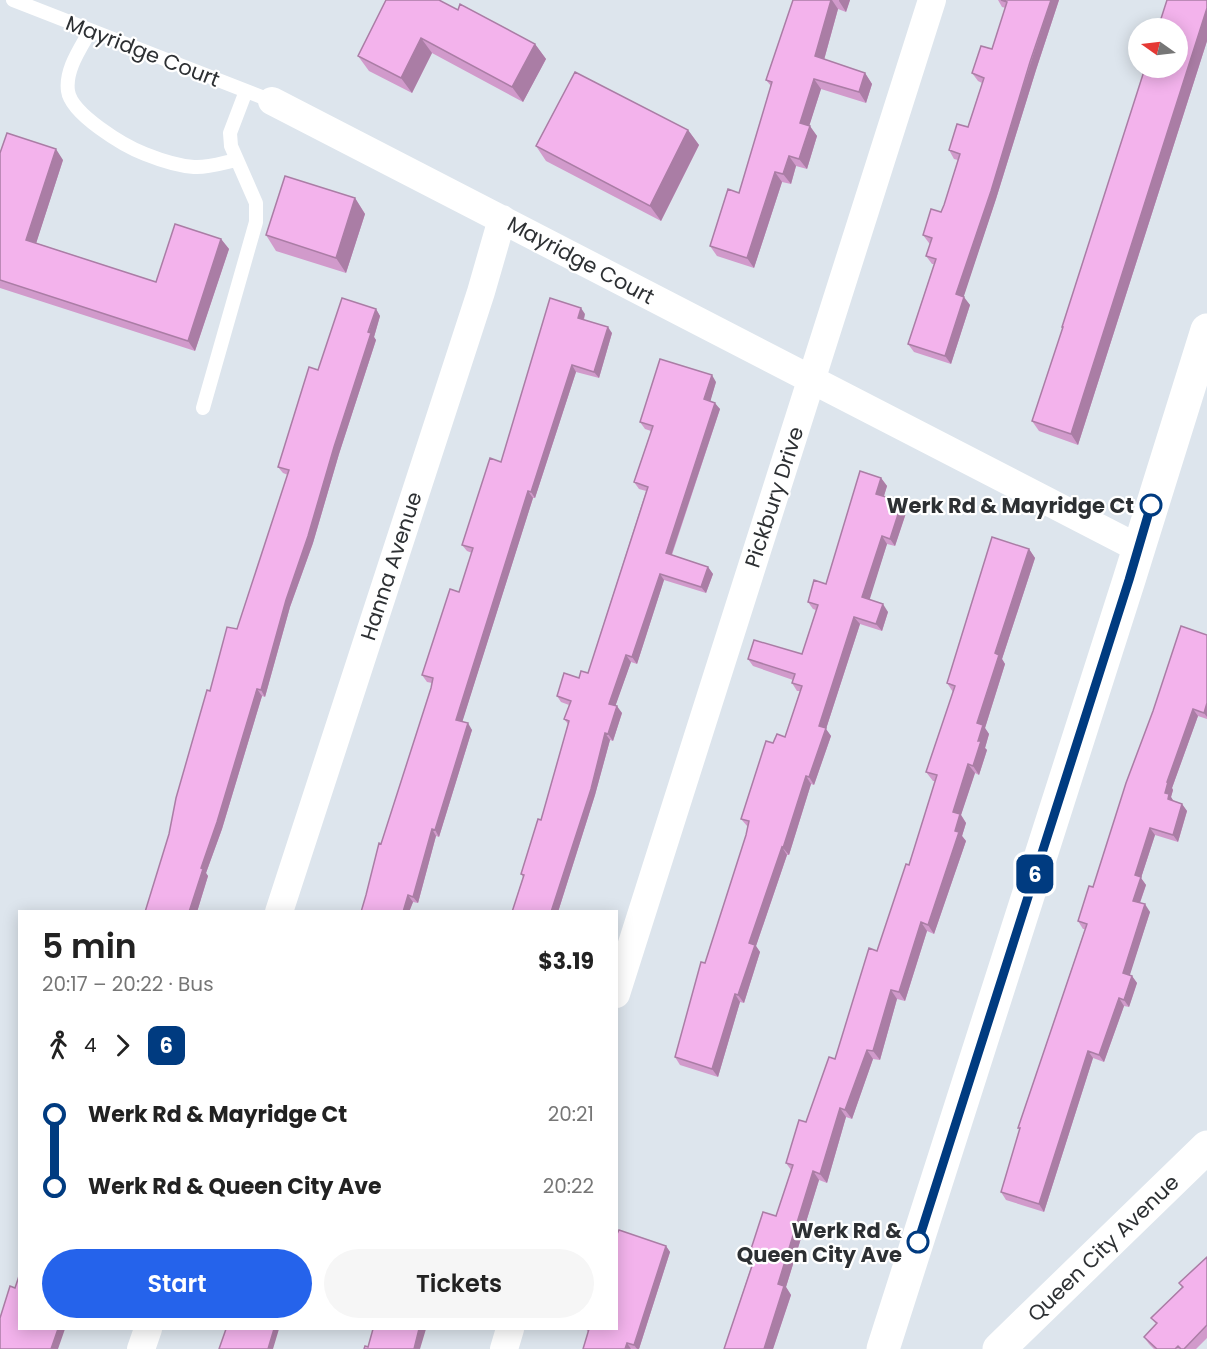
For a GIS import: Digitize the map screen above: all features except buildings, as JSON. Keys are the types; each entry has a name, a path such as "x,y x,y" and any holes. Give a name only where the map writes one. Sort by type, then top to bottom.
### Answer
{"street":[{"name":"Pickbury Drive","path":"618,988 932,0"},
{"name":"Mayridge Court","path":"272,101 1138,548"},
{"name":"Hanna Avenue","path":"280,910 481,292 502,219"},
{"path":"883,1349 1126,592 1207,330"},
{"name":"Queen City Avenue","path":"999,1349 1207,1147"},
{"path":"141,1349 148,1330"},
{"path":"504,1349 510,1330"}],"lane":[{"name":"Mayridge Court","path":"13,0 272,101"},
{"path":"90,31 71,66 68,92 72,103 88,118 113,137 153,157 195,167 236,160"},
{"path":"203,408 256,222 256,203 252,190 231,146 230,132 246,91"}],"bus line":[{"name":"6","path":"918,1242 1151,505"}],"place":[{"name":"Werk Rd & Mayridge Ct","path":"1151,505"},
{"name":"Werk Rd & Queen City Ave","path":"918,1242"}]}
